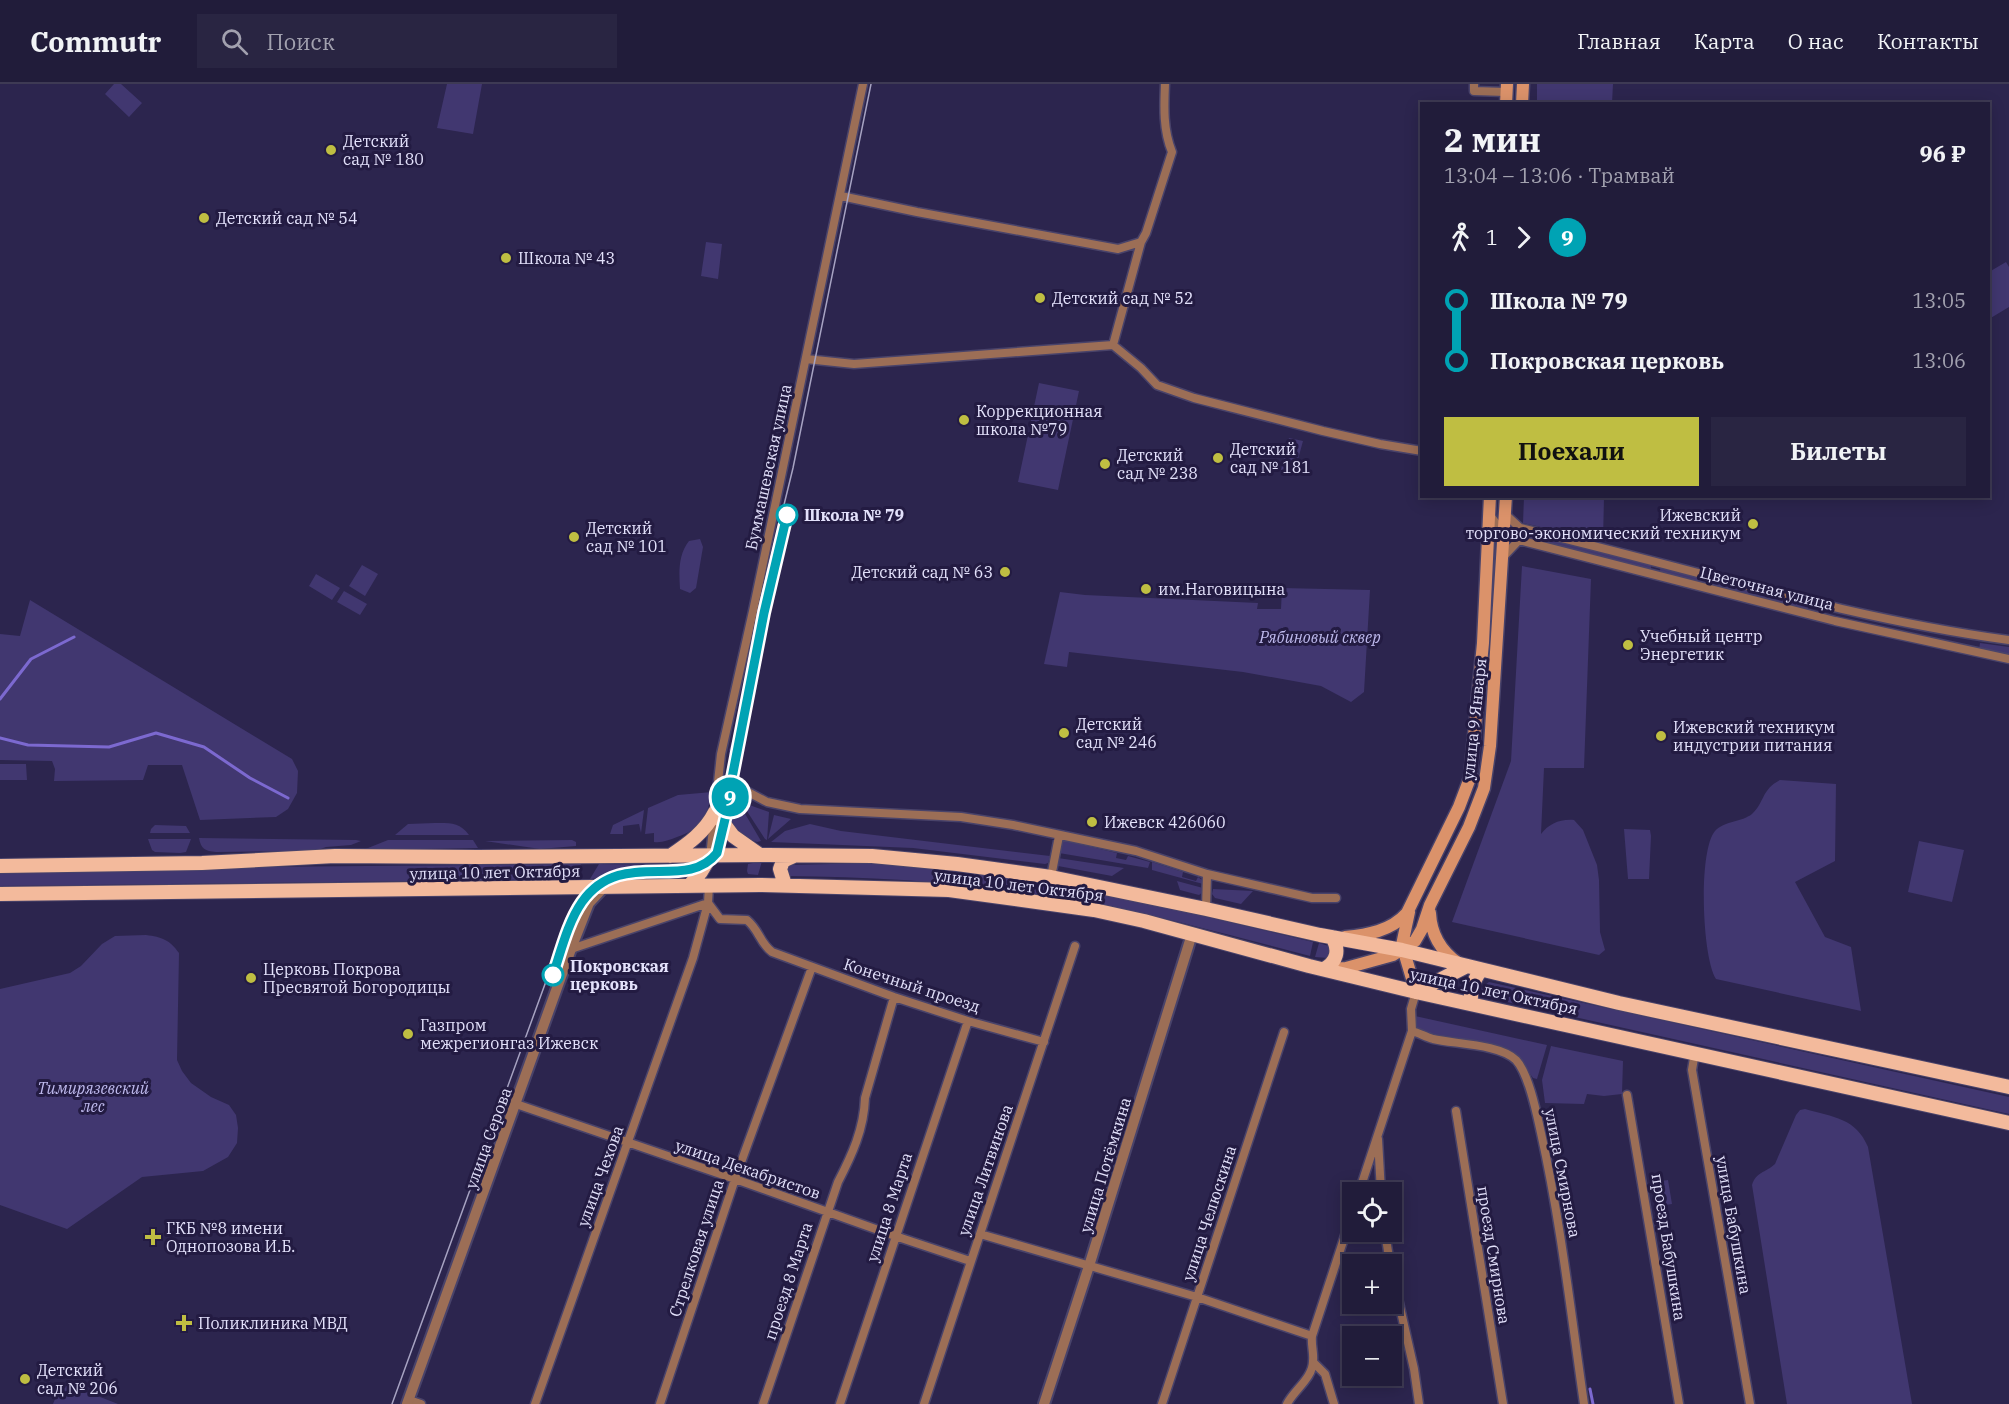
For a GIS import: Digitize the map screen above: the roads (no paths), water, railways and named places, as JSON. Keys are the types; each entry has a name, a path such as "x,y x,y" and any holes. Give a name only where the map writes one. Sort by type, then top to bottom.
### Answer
{"main road":[{"path":"1522,102 1523,84"},
{"name":"улица 9 Января","path":"1332,937 1374,933 1402,918 1410,908 1459,807 1470,778 1483,643 1490,498"},
{"name":"улица 9 Января","path":"1324,969 1362,965 1410,946 1419,936 1430,905 1469,827 1486,779 1490,746 1506,498"},
{"path":"670,856 701,833 710,823 715,812 733,836 760,855"},
{"name":"улица 10 лет Октября","path":"0,866 202,863 335,856 760,855 872,856 957,864 1051,877 1402,950 1619,1003 2009,1087"},
{"path":"689,886 710,856"},
{"path":"785,885 780,869 783,861 794,856"},
{"name":"улица 10 лет Октября","path":"0,894 785,885 949,890 1094,910 1416,992 2009,1123"},
{"path":"1410,908 1401,940 1402,950 1416,992 1465,967 1440,946 1431,925 1430,905"},
{"path":"1324,969 1332,965 1336,955 1337,946 1332,937"},
{"path":"1472,1004 1472,987 1481,970"}],"street":[{"name":"Буммашевская улица","path":"710,856 721,754 730,721 863,84"},
{"path":"1113,345 1141,242 1172,152 1167,138 1164,107 1165,84"},
{"path":"1474,84 1474,91 1506,93"},
{"path":"841,196 914,212 1118,249 1141,242"},
{"path":"806,359 854,364 1113,345 1141,368 1157,386 1194,398 1323,431 1420,451"},
{"path":"1489,514 1504,534"},
{"path":"1488,550 1504,534 1520,528 1505,514"},
{"name":"Цветочная улица","path":"1520,528 1838,607 1976,636 2009,640"},
{"name":"Цветочная улица","path":"1504,534 1653,576 1835,621 2009,659"},
{"path":"1503,557 1519,540"},
{"path":"1653,576 1656,562"},
{"path":"1835,621 1838,607"},
{"path":"1972,652 1976,636"},
{"path":"719,780 731,783 767,802 800,809 961,817 1013,825 1136,851 1208,874 1312,898 1336,897"},
{"path":"1051,877 1059,836"},
{"path":"1206,909 1208,874"},
{"name":"улица Чехова","path":"535,1404 693,958 708,903 709,886"},
{"name":"улица Серова","path":"408,1402 588,903 604,887"},
{"path":"571,949 708,903"},
{"name":"Конечный проезд","path":"708,903 720,919 747,920 757,930 763,946 772,952 894,997 1044,1042"},
{"name":"улица Потёмкина","path":"1044,1404 1192,934"},
{"name":"улица Литвинова","path":"924,1404 1075,946"},
{"name":"Стрелковая улица","path":"660,1404 735,1179 812,967"},
{"path":"1362,1182 1412,1031 1411,1009 1416,992"},
{"name":"проезд 8 Марта","path":"764,1404 838,1182 855,1149 865,1114 865,1098 894,997"},
{"name":"улица 8 Марта","path":"840,1404 968,1020"},
{"name":"улица Смирнова","path":"1412,1031 1433,1038 1468,1043 1501,1052 1516,1060 1525,1077 1536,1107 1552,1184 1584,1404"},
{"name":"улица Челюскина","path":"1162,1404 1284,1032"},
{"name":"улица Бабушкина","path":"1695,1052 1692,1070 1750,1404"},
{"name":"проезд Бабушкина","path":"1627,1095 1679,1404"},
{"name":"улица Декабристов","path":"516,1104 970,1261"},
{"name":"проезд Смирнова","path":"1456,1110 1503,1404"},
{"path":"1378,1133 1380,1182"},
{"path":"980,1234 1197,1297 1312,1336"},
{"path":"1334,1404 1324,1374 1314,1363 1311,1348 1312,1336 1343,1242"},
{"path":"1401,1314 1419,1404"},
{"path":"1287,1404 1296,1389 1306,1379 1314,1363"},
{"path":"408,1402 421,1404"}],"waterway":[{"path":"0,699 31,659 74,637"},
{"path":"0,738 28,745 109,747 156,733 204,747 250,778 288,798"},
{"path":"1590,1389 1593,1404"}],"tram line":[{"path":"392,1404 572,910 593,885 613,871 627,868 688,866 708,858 715,850 758,611 793,468 871,84"},
{"name":"9","path":"553,975 574,914 595,887 620,874 684,870 704,863 717,853 731,794 731,783 764,613 787,515"}],"place":[{"name":"Детский сад № 180","path":"331,150"},
{"name":"Детский сад № 54","path":"204,218"},
{"name":"Школа № 43","path":"506,258"},
{"name":"Детский сад № 52","path":"1040,298"},
{"name":"Коррекционная школа №79","path":"964,420"},
{"name":"Детский сад № 181","path":"1218,458"},
{"name":"Детский сад № 238","path":"1105,464"},
{"name":"Школа № 79","path":"787,515"},
{"name":"Ижевский торгово-экономический техникум","path":"1753,524"},
{"name":"Детский сад № 101","path":"574,537"},
{"name":"Детский сад № 63","path":"1005,572"},
{"name":"им.Наговицына","path":"1146,589"},
{"name":"Учебный центр Энергетик","path":"1628,645"},
{"name":"Детский сад № 246","path":"1064,733"},
{"name":"Ижевский техникум индустрии питания","path":"1661,736"},
{"name":"Ижевск 426060","path":"1092,822"},
{"name":"Покровская церковь","path":"553,975"},
{"name":"Церковь Покрова Пресвятой Богородицы","path":"251,978"},
{"name":"Газпром межрегионгаз Ижевск","path":"408,1034"},
{"name":"ГКБ №8 имени Однопозова И.Б.","path":"153,1237"},
{"name":"Поликлиника МВД","path":"184,1323"},
{"name":"Детский сад № 206","path":"25,1379"}],"park label":[{"name":"Рябиновый сквер","path":"1320,637"},
{"name":"Тимирязевский лес","path":"93,1097"}]}
